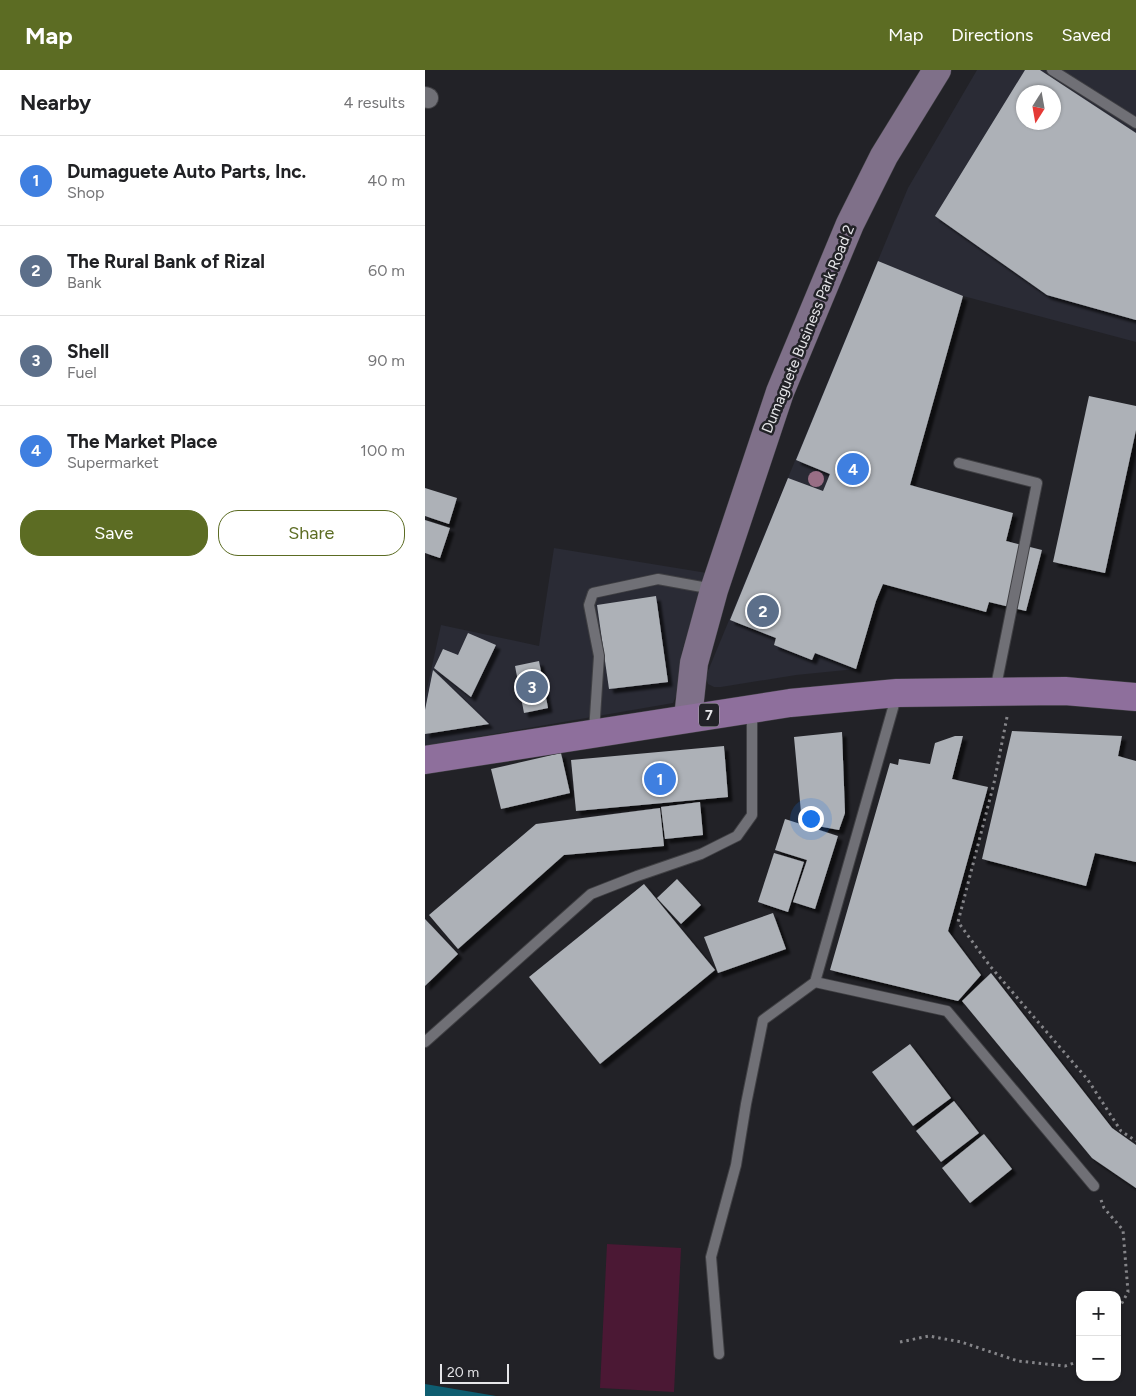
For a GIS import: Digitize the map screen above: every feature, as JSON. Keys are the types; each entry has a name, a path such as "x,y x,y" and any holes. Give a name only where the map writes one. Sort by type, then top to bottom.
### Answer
{"main road":[{"name":"7","path":"425,760 752,708 897,693 1065,691 1136,697"}],"street":[{"name":"Dumaguete Business Park Road 2","path":"688,718 694,663 714,590 780,392 850,224 884,156 937,70"}],"lane":[{"path":"1052,70 1136,124"},
{"path":"959,463 1037,484 1004,692"},
{"path":"594,732 599,656 589,605 593,593 658,579 714,590"},
{"path":"719,1354 711,1257 736,1165 763,1020 815,982 897,693"},
{"path":"425,1042 591,894 701,854 737,836 752,815 752,708"},
{"path":"815,982 947,1011 1094,1186"}],"path":[{"path":"1004,692 994,783 958,922 990,966 1088,1080 1121,1131 1136,1141"},
{"path":"1094,1186 1104,1208 1123,1230 1129,1292 1121,1305"},
{"path":"900,1342 929,1336 961,1342 1017,1361 1065,1366 1076,1362"}],"shaded area":[{"path":"977,70 1136,70 1136,342 963,296 856,669 796,675 721,687 714,687 708,684 706,678 908,188"},
{"path":"554,548 707,573 682,651 676,696 673,703 425,746 425,698 441,625 539,646"},
{"path":"607,1244 681,1248 674,1392 600,1388"}],"water":[{"path":"425,1384 496,1396 425,1396"}],"building":[{"path":"1025,70 1040,70 1136,133 1136,320 1047,295 935,216"},
{"path":"878,261 963,296 910,485 1013,513 1006,541 1042,550 1026,611 989,602 986,612 883,584 876,601 856,669 815,653 812,660 774,645 776,638 730,620 788,478 823,491 830,474 796,460"},
{"path":"1089,396 1136,406 1136,430 1105,573 1053,562"},
{"path":"425,488 457,498 449,524 425,516"},
{"path":"425,520 450,528 440,558 425,553"},
{"path":"656,596 668,682 609,689 597,605"},
{"path":"468,633 496,645 471,697 434,668 443,649 458,655"},
{"path":"539,661 548,708 524,713 515,666"},
{"path":"433,670 489,724 425,734 425,710"},
{"path":"1012,731 1122,736 1118,756 1136,761 1136,862 1095,853 1086,886 982,859"},
{"path":"842,732 845,813 839,830 802,823 794,737"},
{"path":"955,736 963,736 952,779 988,787 948,931 981,975 958,1001 830,970 890,763 898,765 899,759 930,764 935,743"},
{"path":"724,746 728,797 576,811 571,760"},
{"path":"561,753 570,793 501,809 491,769"},
{"path":"700,802 703,835 665,839 661,807"},
{"path":"660,808 664,846 564,855 458,949 429,915 536,824"},
{"path":"785,819 838,836 815,909 793,902 807,860 775,850"},
{"path":"774,853 804,862 788,912 758,902"},
{"path":"677,879 701,905 681,924 657,898"},
{"path":"644,884 715,970 600,1064 529,977"},
{"path":"773,913 786,949 718,973 704,937"},
{"path":"425,919 458,954 425,986"},
{"path":"991,973 1112,1128 1136,1145 1136,1188 1092,1158 962,1001"},
{"path":"910,1044 951,1098 913,1126 872,1072"},
{"path":"954,1101 979,1133 941,1162 916,1131"},
{"path":"984,1134 1012,1169 970,1203 942,1168"}],"place":[{"name":"The Market Place","path":"853,469"},
{"name":"The Rural Bank of Rizal","path":"763,611"},
{"name":"Shell","path":"532,687"},
{"name":"Dumaguete Auto Parts, Inc.","path":"660,779"}]}
